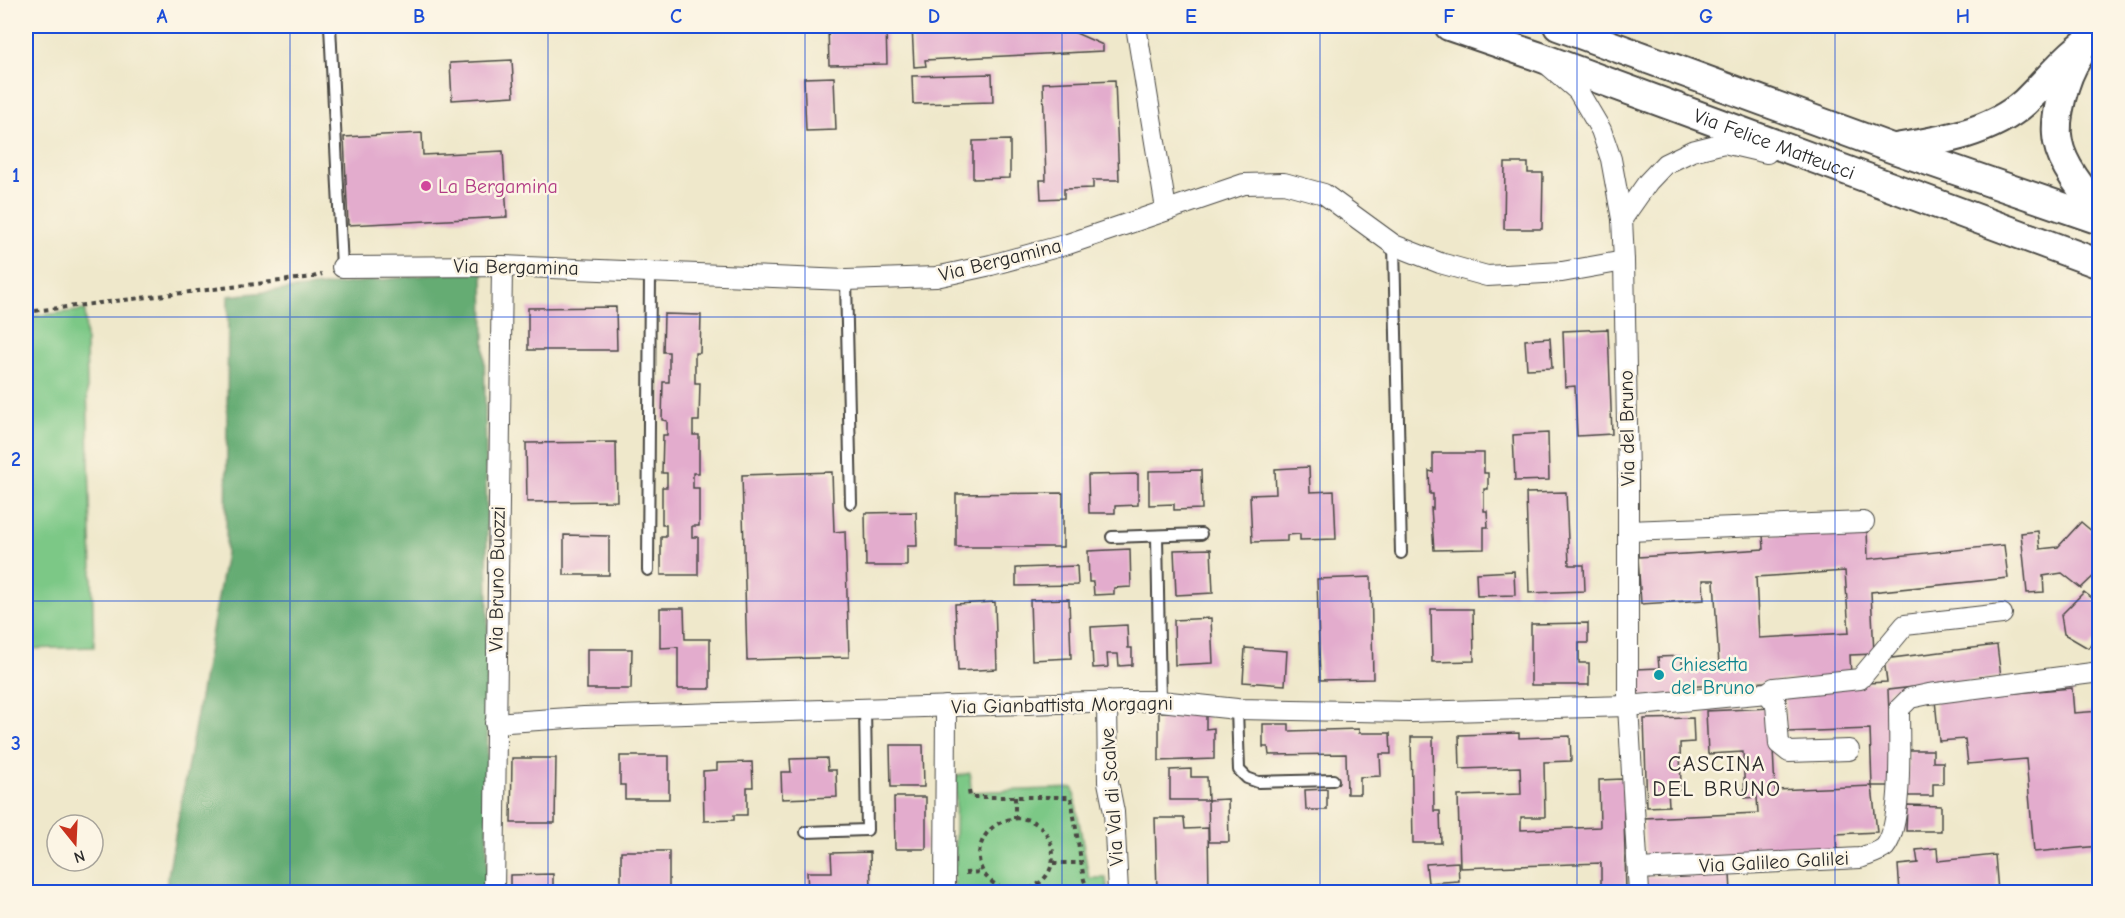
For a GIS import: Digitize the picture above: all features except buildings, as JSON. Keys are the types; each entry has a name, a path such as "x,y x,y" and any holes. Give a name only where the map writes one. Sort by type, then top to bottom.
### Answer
{"main road":[{"name":"Via Felice Matteucci","path":"1449,26 1844,168 2100,264"},
{"name":"Via Felice Matteucci","path":"1558,26 2100,220"},
{"path":"1894,148 1930,143 1974,131 2003,119 2023,104 2095,35"},
{"path":"2095,35 2072,66 2059,105 2058,141 2072,175 2100,208"}],"street":[{"path":"1136,26 1166,209"},
{"name":"Via del Bruno","path":"1537,56 1578,91 1601,130 1611,159 1622,219 1628,531 1628,706 1639,892"},
{"path":"1622,219 1648,182 1665,164 1692,151 1724,142 1844,168"},
{"name":"Via Bergamina","path":"342,267 502,266 846,280 936,277 991,265 1068,243 1244,184 1284,183 1324,194 1394,245 1440,263 1487,276 1562,272 1624,261"},
{"name":"Via Bruno Buozzi","path":"494,892 502,266"},
{"path":"1628,531 1864,522"},
{"name":"Via Gianbattista Morgagni","path":"495,723 584,717 1107,701 1160,701 1237,709 1412,712 1628,706 1767,693 1774,688 1860,679 1905,625 2002,614"},
{"name":"Via Galileo Galilei","path":"1638,869 1860,858 1884,848 1893,831 1898,789 1899,709 1910,698 2100,672"},
{"path":"1767,693 1776,704 1779,744 1789,752 1849,750"},
{"name":"Via Val di Scalve","path":"1107,701 1108,782 1114,812 1118,892"},
{"path":"945,892 946,706"}],"lane":[{"path":"330,26 342,267"},
{"path":"1394,245 1401,553"},
{"path":"648,570 650,271"},
{"path":"846,280 851,503"},
{"path":"1112,537 1202,534"},
{"path":"1157,536 1160,701"},
{"path":"806,832 867,830 865,708"},
{"path":"1237,709 1239,770 1247,778 1258,782 1333,780"}],"path":[{"path":"26,312 314,277 342,267"},
{"path":"968,788 970,797 1071,797 1084,880 1089,892"},
{"path":"1015,797 1015,819"},
{"path":"1015,819 1032,822 1042,829 1050,839 1053,863 1041,884 1031,890 1008,892 989,881 979,862 979,851 988,831 996,824 1015,819"},
{"path":"1053,863 1082,863"}],"green space":[{"path":"483,269 488,600 487,892 165,892 226,553 228,296"},
{"path":"85,310 94,647 26,649 26,317"},
{"path":"970,773 971,792 1073,788 1089,878 1106,878 1108,892 954,892 956,776"}],"place":[{"name":"La Bergamina","path":"426,186"},
{"name":"Chiesetta del Bruno","path":"1659,675"}],"district":[{"name":"CASCINA DEL BRUNO","path":"1717,776"}]}
